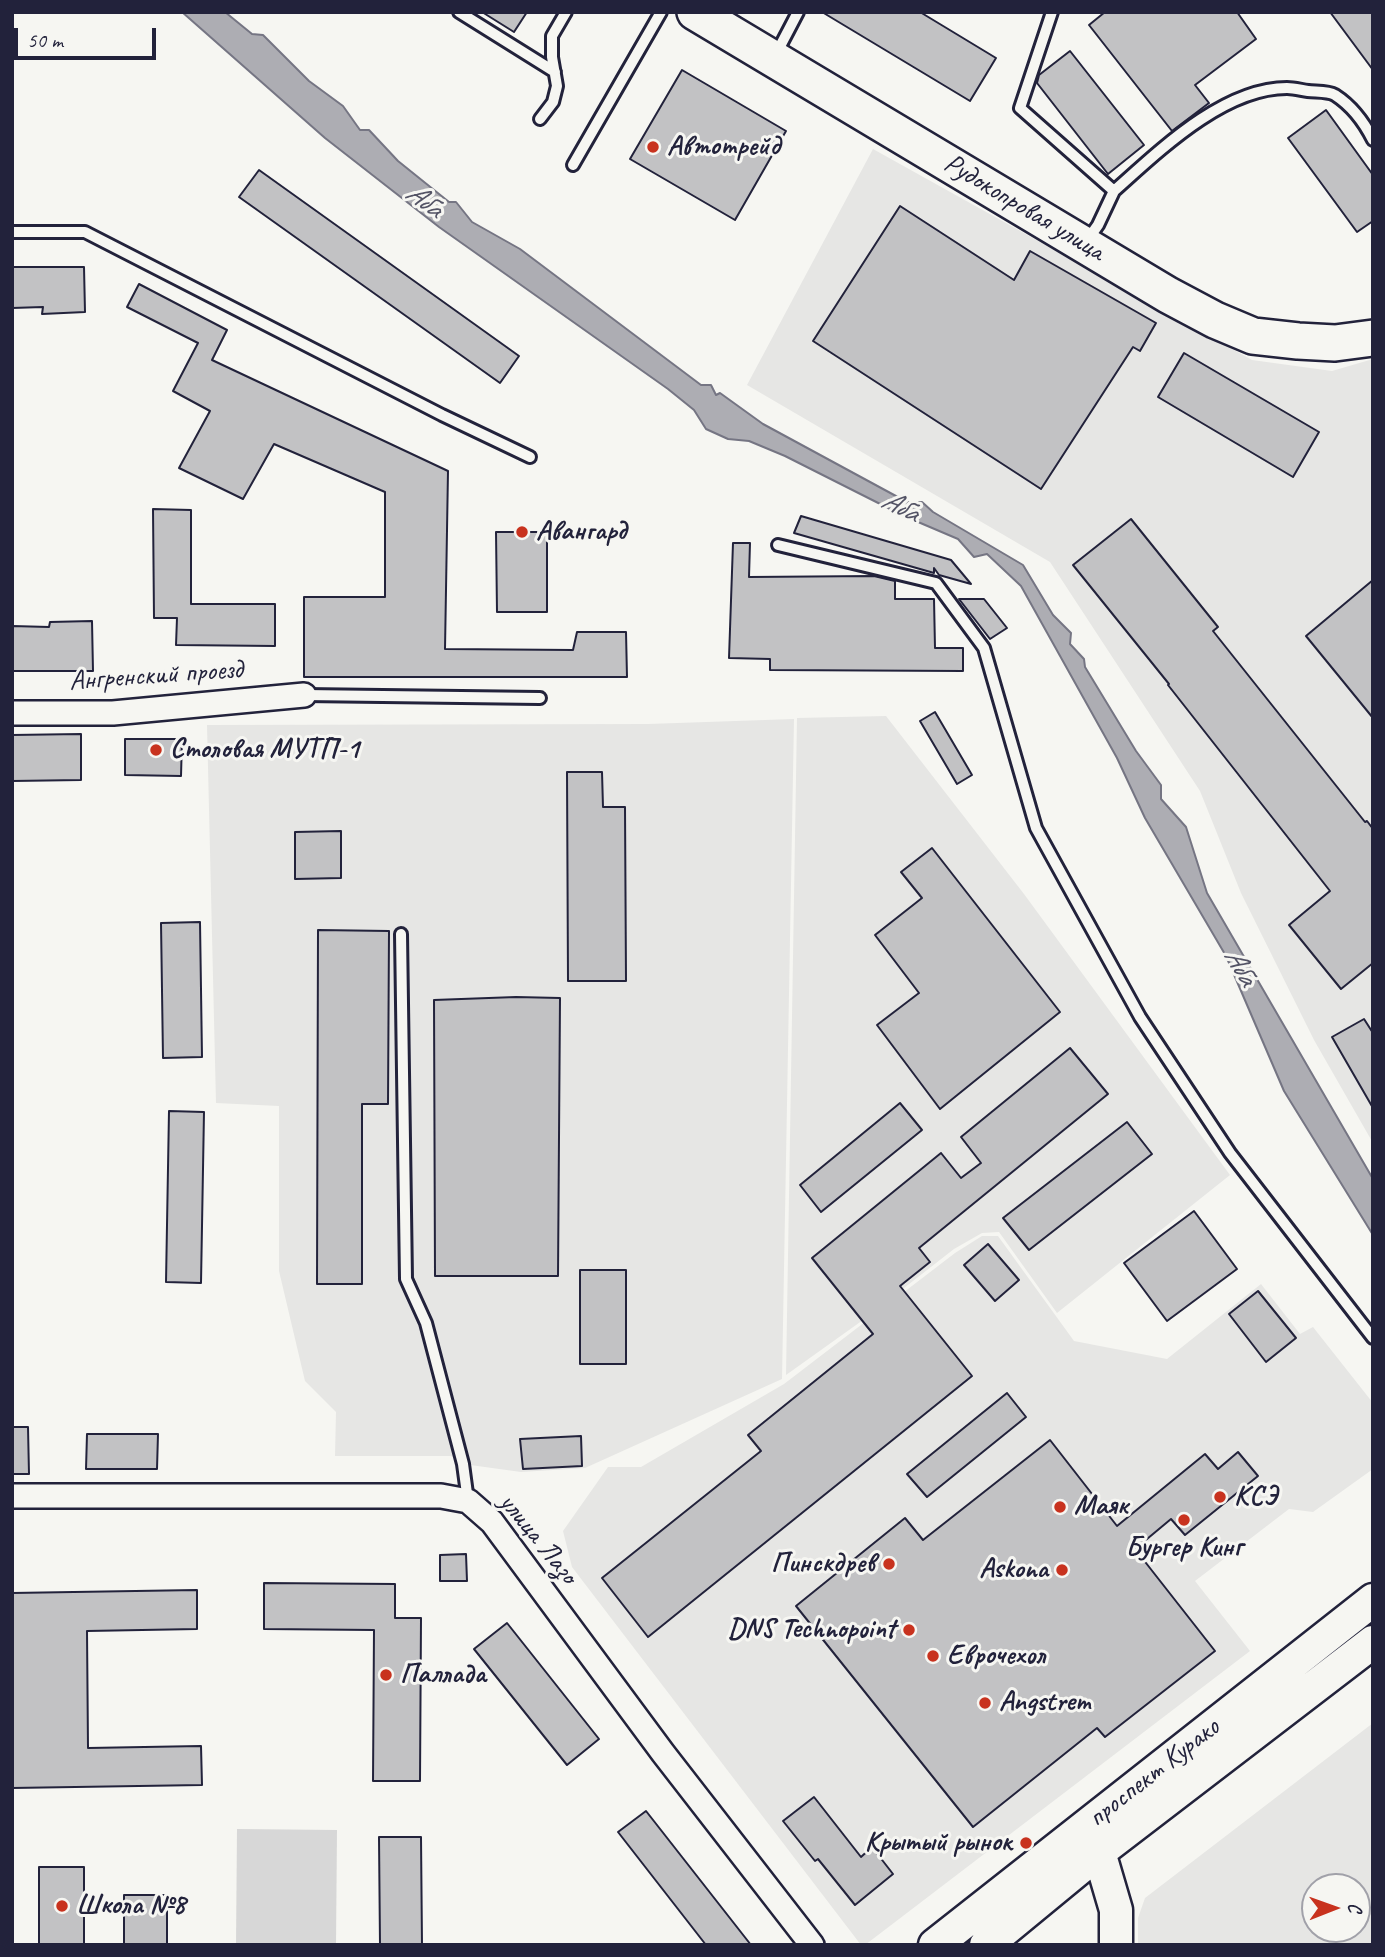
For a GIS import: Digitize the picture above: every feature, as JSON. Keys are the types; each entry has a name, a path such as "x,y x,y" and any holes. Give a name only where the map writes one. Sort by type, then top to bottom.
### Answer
{"main road":[{"name":"Рудокопровая улица","path":"695,12 1168,295 1215,320 1253,336 1335,343 1373,338"},
{"name":"проспект Курако","path":"986,1945 1090,1841 1373,1600"},
{"name":"проспект Курако","path":"935,1945 1090,1841 1373,1642"},
{"path":"1090,1841 1116,1910 1116,1945"}],"street":[{"name":"Ангренский проезд","path":"12,713 113,713 303,695"},
{"name":"улица Лазо","path":"12,1496 441,1496 468,1501 492,1522 663,1753 812,1945"}],"lane":[{"path":"459,12 555,72"},
{"path":"540,119 554,102 557,86 552,36 566,12"},
{"path":"573,165 661,12"},
{"path":"773,59 798,12"},
{"path":"1052,12 1020,108 1114,191"},
{"path":"1085,245 1114,191 1204,117 1233,101 1264,91 1287,88 1333,94 1362,118 1373,140"},
{"path":"12,232 85,232 442,415 530,457"},
{"path":"778,545 936,583 984,648 1036,828 1140,1017 1230,1153 1373,1338"},
{"path":"303,695 540,698"},
{"path":"401,934 406,1279 426,1323 463,1464 468,1501"}],"shaded area":[{"path":"873,149 1252,360 1332,371 1373,359 1373,1143 1314,1040 1241,893 1200,791 1050,562 747,385"},
{"path":"886,716 1024,894 1230,1175 1057,1313 999,1232 982,1233 954,1249 863,1320 786,1375 797,718"},
{"path":"794,719 782,1379 585,1468 521,1472 463,1464 451,1456 335,1456 336,1412 305,1381 279,1271 279,1106 216,1103 207,725 648,724"},
{"path":"982,1236 998,1236 1074,1341 1167,1359 1261,1284 1300,1334 1313,1327 1373,1403 1373,1469 1313,1512 1289,1509 1195,1581 1250,1651 865,1945 861,1945 572,1567 563,1531 608,1467 641,1467 784,1384 955,1253"},
{"path":"1373,1723 1373,1945 1138,1945 1138,1918 1145,1898"},
{"path":"237,1829 337,1830 336,1945 236,1945"}],"water":[{"name":"Аба","path":"182,12 225,12 252,34 263,35 309,81 343,106 360,130 369,130 398,161 449,202 456,202 472,222 520,249 701,385 711,385 716,395 720,393 763,424 907,502 922,502 933,512 1023,565 1053,615 1071,633 1070,644 1084,659 1085,667 1136,751 1161,785 1161,799 1186,827 1207,893 1373,1179 1373,1235 1284,1091 1226,956 1145,818 1117,758 1021,586 987,554 974,557 958,539 904,516 785,456 749,441 728,439 706,429 694,410 668,389 439,227 325,138"}],"building":[{"path":"482,12 527,12 514,32"},
{"path":"822,12 920,12 996,58 970,101"},
{"path":"1105,12 1237,12 1256,39 1195,85 1209,103 1172,131 1089,25"},
{"path":"1330,12 1373,12 1373,70"},
{"path":"1070,51 1144,145 1108,174 1037,83 1039,75"},
{"path":"682,70 786,131 735,220 630,159"},
{"path":"1326,110 1373,175 1373,221 1357,232 1288,138"},
{"path":"259,170 519,356 500,383 239,197"},
{"path":"900,206 1014,280 1030,251 1156,323 1140,351 1133,347 1041,489 813,341"},
{"path":"12,267 84,267 85,312 42,314 43,307 12,308"},
{"path":"139,284 227,330 212,360 448,471 445,649 573,650 577,632 626,632 627,677 304,677 304,597 385,597 385,492 274,444 243,499 179,468 210,411 173,391 198,343 127,307"},
{"path":"1184,353 1319,432 1293,477 1158,397"},
{"path":"153,509 191,510 191,604 275,604 275,646 176,645 177,618 154,618"},
{"path":"801,516 951,560 971,584 939,575 934,568 934,573 794,533"},
{"path":"1131,519 1218,627 1213,631 1373,829 1373,963 1341,989 1289,925 1330,891 1073,565"},
{"path":"496,532 547,532 547,612 497,612"},
{"path":"733,543 750,543 749,577 874,576 895,581 895,599 934,599 935,648 963,648 963,671 770,670 770,659 729,658"},
{"path":"1373,580 1373,718 1306,636"},
{"path":"959,599 984,599 1007,628 990,639"},
{"path":"92,621 93,671 12,671 12,626 49,627 50,622"},
{"path":"935,712 972,775 957,784 920,721"},
{"path":"81,734 81,780 12,781 12,735"},
{"path":"125,739 182,739 181,776 125,775"},
{"path":"567,772 602,772 603,807 625,807 626,981 568,981"},
{"path":"341,831 341,878 295,879 295,832"},
{"path":"932,848 1060,1012 940,1109 877,1025 919,993 875,935 922,898 901,872"},
{"path":"200,922 202,1057 163,1058 161,923"},
{"path":"318,930 389,931 388,1104 362,1104 362,1284 317,1284"},
{"path":"560,998 558,1276 435,1276 434,1000"},
{"path":"1364,1019 1373,1033 1373,1108 1332,1037"},
{"path":"1070,1048 1108,1094 919,1248 930,1262 900,1286 972,1376 648,1637 602,1578 761,1451 748,1435 873,1334 812,1258 941,1153 961,1178 981,1163 961,1137"},
{"path":"900,1103 922,1130 821,1212 800,1185"},
{"path":"169,1111 204,1112 201,1283 166,1282"},
{"path":"1127,1122 1152,1154 1029,1250 1003,1218"},
{"path":"1194,1211 1237,1269 1167,1321 1124,1263"},
{"path":"988,1244 1019,1280 995,1301 964,1265"},
{"path":"580,1270 626,1270 626,1364 580,1364"},
{"path":"1258,1291 1296,1338 1266,1362 1229,1314"},
{"path":"1007,1393 1026,1417 927,1497 907,1474"},
{"path":"12,1427 28,1427 29,1474 12,1474"},
{"path":"87,1434 158,1434 157,1469 86,1469"},
{"path":"581,1436 582,1466 523,1469 520,1439"},
{"path":"1050,1440 1117,1526 1205,1454 1218,1469 1238,1452 1258,1476 1185,1535 1171,1519 1135,1549 1215,1651 1105,1737 1097,1728 973,1827 796,1606 905,1518 923,1540"},
{"path":"466,1554 467,1581 440,1581 440,1555"},
{"path":"264,1583 395,1584 395,1618 421,1618 420,1781 373,1781 374,1630 264,1629"},
{"path":"197,1590 197,1629 87,1631 88,1748 201,1746 202,1785 12,1788 12,1593"},
{"path":"507,1623 599,1739 567,1765 474,1649"},
{"path":"814,1797 861,1857 872,1847 893,1874 855,1905 783,1821"},
{"path":"646,1811 751,1945 706,1945 618,1832"},
{"path":"379,1837 421,1837 422,1945 380,1945"},
{"name":"Школа №8","path":"39,1867 84,1867 84,1945 39,1945"},
{"name":"Школа №8","path":"124,1895 167,1895 167,1945 124,1945"}],"place":[{"name":"Автотрейд","path":"653,147"},
{"name":"Авангард","path":"522,532"},
{"name":"Столовая МУТП-1","path":"156,750"},
{"name":"КСЭ","path":"1220,1497"},
{"name":"Маяк","path":"1060,1507"},
{"name":"Бургер Кинг","path":"1184,1520"},
{"name":"Пинскдрев","path":"889,1564"},
{"name":"Askona","path":"1062,1570"},
{"name":"DNS Technopoint","path":"909,1630"},
{"name":"Еврочехол","path":"933,1656"},
{"name":"Паллада","path":"386,1675"},
{"name":"Angstrem","path":"985,1703"},
{"name":"Крытый рынок","path":"1026,1843"},
{"name":"Школа №8","path":"62,1906"}]}
